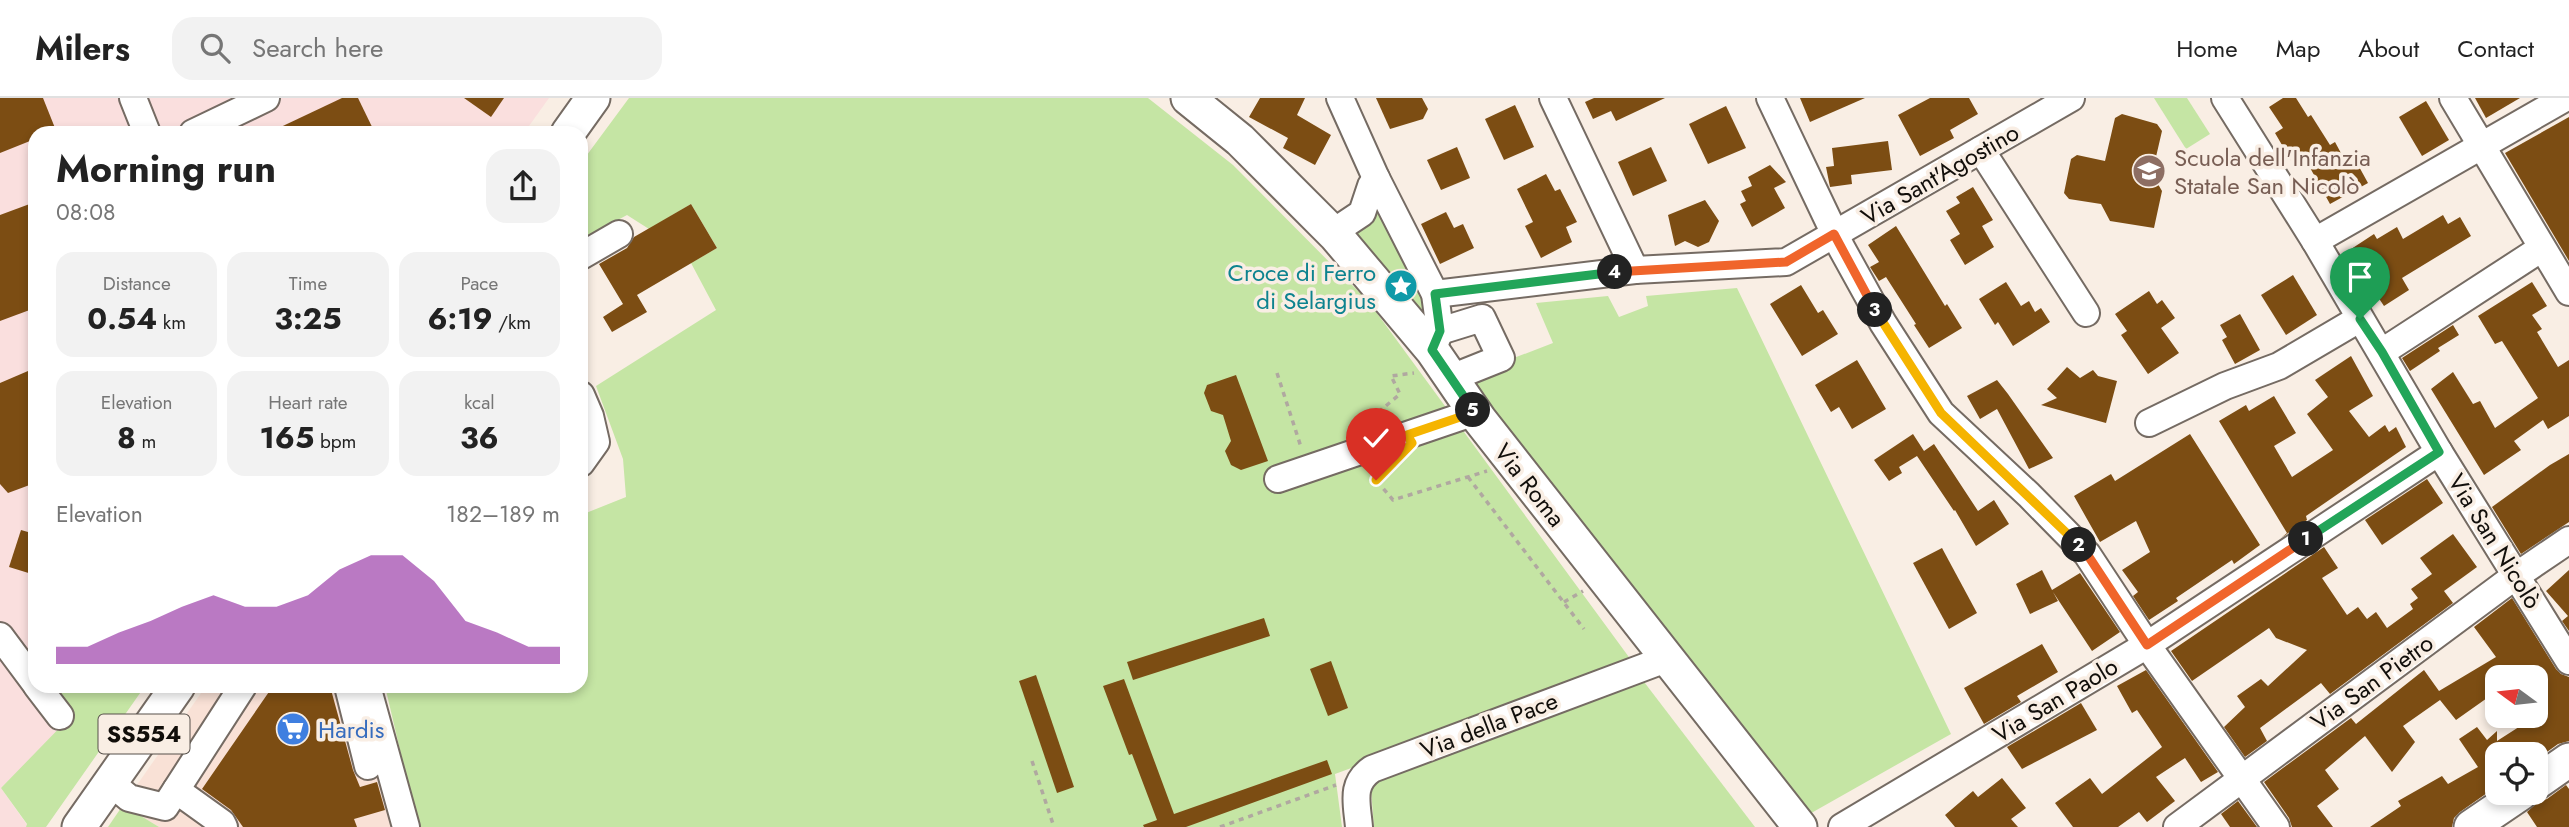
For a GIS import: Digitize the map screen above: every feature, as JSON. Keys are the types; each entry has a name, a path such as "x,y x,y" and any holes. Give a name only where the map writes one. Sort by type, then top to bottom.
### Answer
{"main road":[{"path":"573,126 593,98"},
{"name":"Via Roma","path":"1188,98 1240,140 1332,233 1436,358 1666,659 1800,827"},
{"name":"SS554","path":"79,827 173,693"},
{"path":"2548,775 2569,760"},
{"path":"2471,827 2503,805"}],"street":[{"path":"133,98 144,126"},
{"path":"208,126 266,98"},
{"path":"1340,98 1376,178 1435,294 1436,358"},
{"path":"1553,98 1635,270"},
{"path":"1770,98 1834,234 1883,323 1941,413 2029,495 2087,554 2147,645 2276,827"},
{"name":"Via Sant'Agostino","path":"1435,294 1635,270 1786,262 2071,98"},
{"path":"2453,98 2569,292"},
{"path":"2315,241 2565,98"},
{"name":"Via San Nicolò","path":"2233,101 2439,452 2569,661"},
{"path":"1981,150 2086,313"},
{"path":"1332,233 1362,213 1376,178"},
{"path":"588,252 619,234"},
{"path":"2382,352 2542,248"},
{"path":"1482,318 1501,358 1436,358 1482,318"},
{"path":"2149,423 2225,386 2279,366 2360,319"},
{"path":"588,411 596,442 588,453"},
{"path":"1278,479 1475,412"},
{"name":"Via San Paolo","path":"1842,827 2147,645 2439,452"},
{"name":"Via San Pietro","path":"2177,827 2516,575 2569,540"},
{"path":"0,636 28,673"},
{"name":"Via della Pace","path":"1361,776 1372,769 1666,659"},
{"path":"43,693 60,716"},
{"path":"111,783 129,798 165,807 239,693"},
{"path":"350,693 368,766"},
{"path":"369,693 406,827"},
{"path":"1359,827 1356,791 1361,776"},
{"path":"177,790 222,822 224,827"}],"path":[{"path":"1372,446 1362,424 1401,394 1391,376 1436,358"},
{"path":"1277,373 1302,450"},
{"path":"1407,435 1412,443 1376,480 1393,500 1492,469"},
{"path":"1468,477 1584,629"},
{"path":"1564,602 1590,588"},
{"path":"1032,761 1054,827"},
{"path":"1220,827 1361,776"}],"shaded area":[{"path":"0,98 549,98 529,126 28,126 28,693 60,693 74,714 1,788 26,827 0,827"},
{"path":"201,693 366,693 407,827 159,827 123,805"}],"green space":[{"path":"629,98 1148,98 1233,165 1368,301 1634,664 1335,774 1342,827 418,827 387,693 588,693 588,512 626,497 623,459 596,386 716,310 691,263 717,248 691,204 649,229 627,215 588,236 588,154"},
{"path":"2154,98 2187,98 2210,134 2186,149"},
{"path":"1386,201 1435,317 1426,329 1343,230"},
{"path":"1737,288 1951,734 1806,816 1467,376 1553,343 1536,303 1608,296 1619,317 1648,306 1646,296"},
{"path":"1638,674 1755,827 1374,827 1370,777"},
{"path":"60,693 140,693 46,827 26,827 27,824 1,788 73,714"},
{"path":"123,805 159,827 108,827"}],"building":[{"path":"0,98 43,98 54,126 28,126 28,142 0,153"},
{"path":"342,98 358,98 372,126 283,126"},
{"path":"464,98 504,98 491,117"},
{"path":"1260,98 1305,98 1297,115 1331,135 1315,165 1283,148 1288,138 1249,117"},
{"path":"1376,98 1422,98 1428,109 1423,119 1390,129"},
{"path":"1594,98 1665,98 1616,121 1611,111 1593,119 1585,102"},
{"path":"1800,98 1865,98 1810,122"},
{"path":"1930,98 1969,98 1978,114 1950,130 1954,138 1920,156 1898,115"},
{"path":"2283,98 2296,98 2308,117 2311,115 2330,145 2335,142 2349,168 2357,163 2368,183 2330,204 2303,155 2292,162 2275,133 2283,128 2269,107"},
{"path":"2475,98 2520,98 2486,118"},
{"path":"2426,101 2449,140 2422,156 2399,117"},
{"path":"1515,105 1534,147 1504,160 1485,119"},
{"path":"1726,106 1746,148 1708,164 1689,124"},
{"path":"2122,114 2157,124 2162,131 2152,174 2162,191 2154,228 2110,221 2101,204 2069,199 2064,193 2071,159 2077,155 2105,161 2115,118"},
{"path":"2569,117 2569,261 2505,153"},
{"path":"1888,141 1892,170 1851,175 1852,184 1830,187 1826,167 1834,166 1832,148"},
{"path":"1457,147 1470,178 1441,190 1427,160"},
{"path":"1651,147 1667,181 1633,196 1618,162"},
{"path":"1770,165 1786,182 1774,188 1785,208 1752,227 1740,204 1746,201 1741,191 1752,186 1748,177"},
{"path":"1546,174 1555,191 1560,189 1577,222 1566,227 1572,242 1541,258 1525,226 1533,222 1517,189"},
{"path":"1973,187 1993,220 1982,226 1994,247 1965,265 1950,240 1960,234 1946,211 1960,203 1956,197"},
{"path":"1705,200 1719,221 1709,242 1698,247 1685,241 1675,246 1668,215"},
{"path":"691,204 717,248 637,295 647,312 612,332 603,317 623,304 599,264 627,248 634,237"},
{"path":"28,205 28,311 0,321 0,215"},
{"path":"1446,212 1454,228 1463,224 1474,248 1440,264 1421,224"},
{"path":"2443,215 2448,224 2460,217 2471,236 2402,278 2409,290 2384,306 2368,282 2362,287 2342,255 2374,234 2377,239 2397,227 2403,239"},
{"path":"1896,226 1945,306 1947,304 1962,328 1929,348 1886,277 1879,281 1870,267 1879,262 1868,245"},
{"path":"2293,275 2317,315 2286,335 2261,295"},
{"path":"2006,282 2021,306 2029,301 2035,312 2041,308 2050,322 2013,346 1998,322 1995,325 1979,299"},
{"path":"2532,282 2547,306 2532,315 2542,329 2537,332 2558,367 2569,360 2569,416 2548,429 2543,420 2514,441 2521,450 2484,475 2431,389 2453,372 2473,404 2480,401 2495,428 2538,398 2502,341 2495,344 2478,316"},
{"path":"1801,285 1818,313 1823,310 1838,334 1802,356 1770,304"},
{"path":"2149,291 2157,304 2162,300 2175,318 2161,328 2179,353 2148,374 2121,335 2127,331 2115,314"},
{"path":"2240,314 2260,350 2235,364 2222,340 2227,337 2220,325"},
{"path":"2453,325 2459,335 2410,371 2402,358"},
{"path":"2351,356 2373,396 2349,411 2369,437 2385,425 2389,432 2396,427 2406,447 2306,516 2307,520 2281,538 2287,533 2219,421 2246,405 2249,411 2274,396 2296,433 2274,446 2292,477 2333,450 2307,414 2328,397 2315,380"},
{"path":"1857,360 1886,409 1852,429 1839,407 1831,412 1815,385"},
{"path":"2067,367 2080,378 2093,370 2098,376 2117,381 2106,423 2041,405 2057,398 2047,389"},
{"path":"28,371 28,486 8,493 0,484 0,383"},
{"path":"1236,375 1268,461 1241,470 1231,465 1225,451 1231,441 1223,415 1211,411 1204,393 1207,385"},
{"path":"1997,380 2053,458 2029,469 1997,409 1980,419 1967,396"},
{"path":"1913,434 1924,451 1934,444 1978,511 1994,500 2009,524 1976,546 1955,510 1917,456 1899,467 1902,473 1889,481 1874,460"},
{"path":"2190,434 2260,545 2234,564 2232,560 2149,620 2133,596 2138,592 2122,570 2150,552 2136,521 2100,542 2074,496 2111,474 2115,481"},
{"path":"2569,454 2569,522 2521,554 2492,507"},
{"path":"2427,479 2443,503 2382,545 2365,520"},
{"path":"21,530 28,532 28,573 9,567"},
{"path":"2453,534 2477,567 2444,591 2453,603 2330,694 2321,683 2260,728 2267,741 2245,757 2224,727 2245,707 2237,696 2261,679 2268,686 2307,650 2276,638 2269,628 2192,681 2171,651 2324,547 2338,568 2322,578 2347,615 2358,607 2367,619 2376,612 2387,628 2413,609 2410,604 2418,598 2411,589 2432,574 2420,558"},
{"path":"1942,548 1977,613 1949,629 1913,563"},
{"path":"2042,570 2052,590 2080,573 2120,632 2092,651 2053,592 2058,601 2030,614 2016,584"},
{"path":"2569,570 2569,631 2562,621 2568,616 2546,591"},
{"path":"2512,598 2556,669 2569,677 2569,741 2558,744 2548,751 2548,742 2485,742 2485,794 2460,812 2454,818 2452,827 2370,827 2401,806 2398,801 2442,776 2448,784 2478,767 2459,739 2477,727 2487,740 2497,731 2497,741 2517,728 2548,728 2548,665 2485,665 2485,699 2456,720 2440,700 2403,726 2415,742 2392,772 2365,736 2325,770 2339,789 2317,806 2333,827 2292,827 2289,818 2264,782 2351,718 2356,724 2424,670 2439,691 2496,657 2474,627"},
{"path":"1264,618 1270,636 1133,680 1127,662"},
{"path":"2042,644 2058,672 2017,696 2021,702 1984,724 1964,688"},
{"path":"1331,661 1348,708 1328,716 1310,669"},
{"path":"2146,670 2218,772 2201,782 2185,758 2156,777 2175,801 2147,822 2139,812 2118,827 2073,827 2055,803 2090,778 2102,794 2162,747 2137,710 2132,713 2117,686"},
{"path":"1036,675 1074,787 1057,793 1019,681"},
{"path":"1124,679 1174,814 1327,760 1332,774 1186,827 1144,827 1143,825 1157,820 1103,686"},
{"name":"Hardis","path":"268,693 332,693 360,787 377,782 385,810 354,819 357,827 243,827 231,810 202,789"},
{"path":"2081,703 2097,730 2022,769 2007,747"},
{"path":"2002,778 2026,808 2011,819 2018,827 1955,827 1945,815 1973,791 1978,797"},
{"path":"2566,785 2569,789 2569,827 2537,827 2527,812 2535,805 2548,805 2548,798"},
{"path":"2238,801 2257,827 2230,827 2221,814"}],"place":[{"name":"Scuola dell'Infanzia Statale San Nicolò","path":"2149,171"},
{"name":"Croce di Ferro di Selargius","path":"1401,286"},
{"name":"Hardis","path":"293,729"}],"route":[{"path":"1376,480 1412,443 1407,435 1475,412 1432,350 1440,331 1435,294 1635,270 1786,262 1834,234 1883,323 1941,413 2029,495 2087,554 2147,645 2439,452 2360,319"}]}
